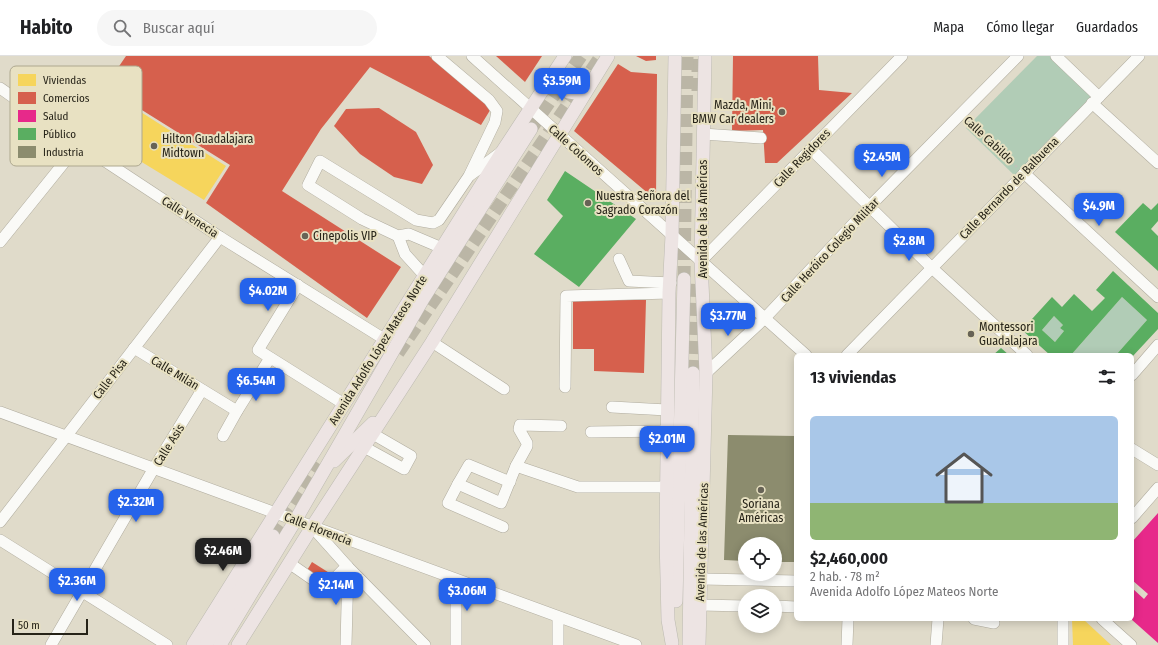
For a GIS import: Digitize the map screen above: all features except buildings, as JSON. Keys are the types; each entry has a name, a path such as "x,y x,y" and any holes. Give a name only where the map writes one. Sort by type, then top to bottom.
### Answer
{"main road":[{"name":"Avenida Adolfo López Mateos Norte","path":"192,645 502,152 565,56"},
{"path":"239,644 312,527 432,342 608,56"},
{"name":"Avenida de las Américas","path":"671,644 668,620 666,537 667,410 675,56"},
{"name":"Avenida de las Américas","path":"699,645 701,579 701,261 705,56"},
{"path":"558,68 559,82 568,92 578,93 589,86"},
{"name":"Avenida Adolfo López Mateos Norte","path":"220,645 295,521 423,299 531,129"},
{"name":"Avenida de las Américas","path":"671,644 675,620 684,279"},
{"name":"Avenida de las Américas","path":"689,645 700,373"},
{"path":"324,470 389,409"},
{"path":"206,645 273,536"}],"street":[{"path":"437,56 489,100 497,111 495,122 469,176 439,220 433,223 416,220 320,161 308,185 362,219 442,248"},
{"name":"Calle Colomos","path":"472,56 804,353"},
{"name":"Calle Regidores","path":"701,261 902,56"},
{"name":"Calle Heróico Colegio Militar","path":"700,373 765,318 869,207 1018,56"},
{"path":"1056,56 1096,100 1158,163"},
{"name":"Calle Bernardo de Balbuena","path":"849,353 1139,56"},
{"name":"Calle Venecia","path":"0,88 10,95"},
{"path":"703,134 761,138"},
{"path":"811,149 932,268 1025,353"},
{"path":"469,176 502,152"},
{"path":"0,242 61,166"},
{"name":"Calle Venecia","path":"112,166 220,237 384,339"},
{"name":"Calle Cabildo","path":"1024,173 1158,297"},
{"path":"416,220 404,235 405,254 424,276"},
{"name":"Calle Pisa","path":"0,522 220,237"},
{"path":"619,259 629,280 670,288"},
{"path":"298,285 258,350 344,404"},
{"path":"565,386 566,296 670,288"},
{"path":"432,342 504,389"},
{"path":"1134,373 1158,345"},
{"name":"Calle Milán","path":"134,348 237,411"},
{"path":"223,436 270,358"},
{"name":"Calle Asis","path":"51,645 154,468 202,390"},
{"path":"612,407 667,410"},
{"name":"Calle Florencia","path":"0,412 636,645"},
{"path":"458,484 501,503 527,443 519,428 520,425 560,426"},
{"path":"591,432 668,431"},
{"path":"364,447 404,469 411,456 373,434"},
{"path":"1134,450 1158,465"},
{"path":"503,527 448,503 469,465 510,482"},
{"path":"516,466 578,487 667,487"},
{"path":"1134,516 1158,488"},
{"path":"312,527 425,645"},
{"path":"0,540 167,645"},
{"path":"289,563 325,588 348,566"},
{"path":"346,645 348,566"},
{"path":"701,579 794,581"},
{"path":"456,580 456,645"},
{"path":"700,605 738,606"},
{"path":"782,606 794,606"},
{"path":"558,617 558,645"},
{"path":"847,645 848,621"},
{"path":"936,645 938,621"},
{"path":"984,621 994,623"},
{"path":"1063,621 1063,645"},
{"path":"1104,621 1131,645"}],"path":[{"name":"Calle Cabildo","path":"961,114 1024,173"}],"green space":[{"path":"1037,56 1061,56 1099,93 1016,177 966,128"},
{"path":"1122,297 1147,320 1118,353 1073,353"},
{"path":"1054,316 1063,325 1060,328 1064,331 1055,342 1042,330"}],"tunnel":[{"path":"531,129 581,56"},
{"path":"398,353 601,56"},
{"path":"684,279 687,56"},
{"path":"698,56 698,91"},
{"path":"693,373 697,281"},
{"path":"273,536 321,465"}],"place":[{"name":"Mazda, Mini, BMW Car dealers","path":"782,112"},
{"name":"Hilton Guadalajara Midtown","path":"154,146"},
{"name":"Nuestra Señora del Sagrado Corazón","path":"588,203"},
{"name":"Cinepolis VIP","path":"305,236"},
{"name":"Montessori Guadalajara","path":"971,334"},
{"name":"Soriana Américas","path":"761,490"}]}
